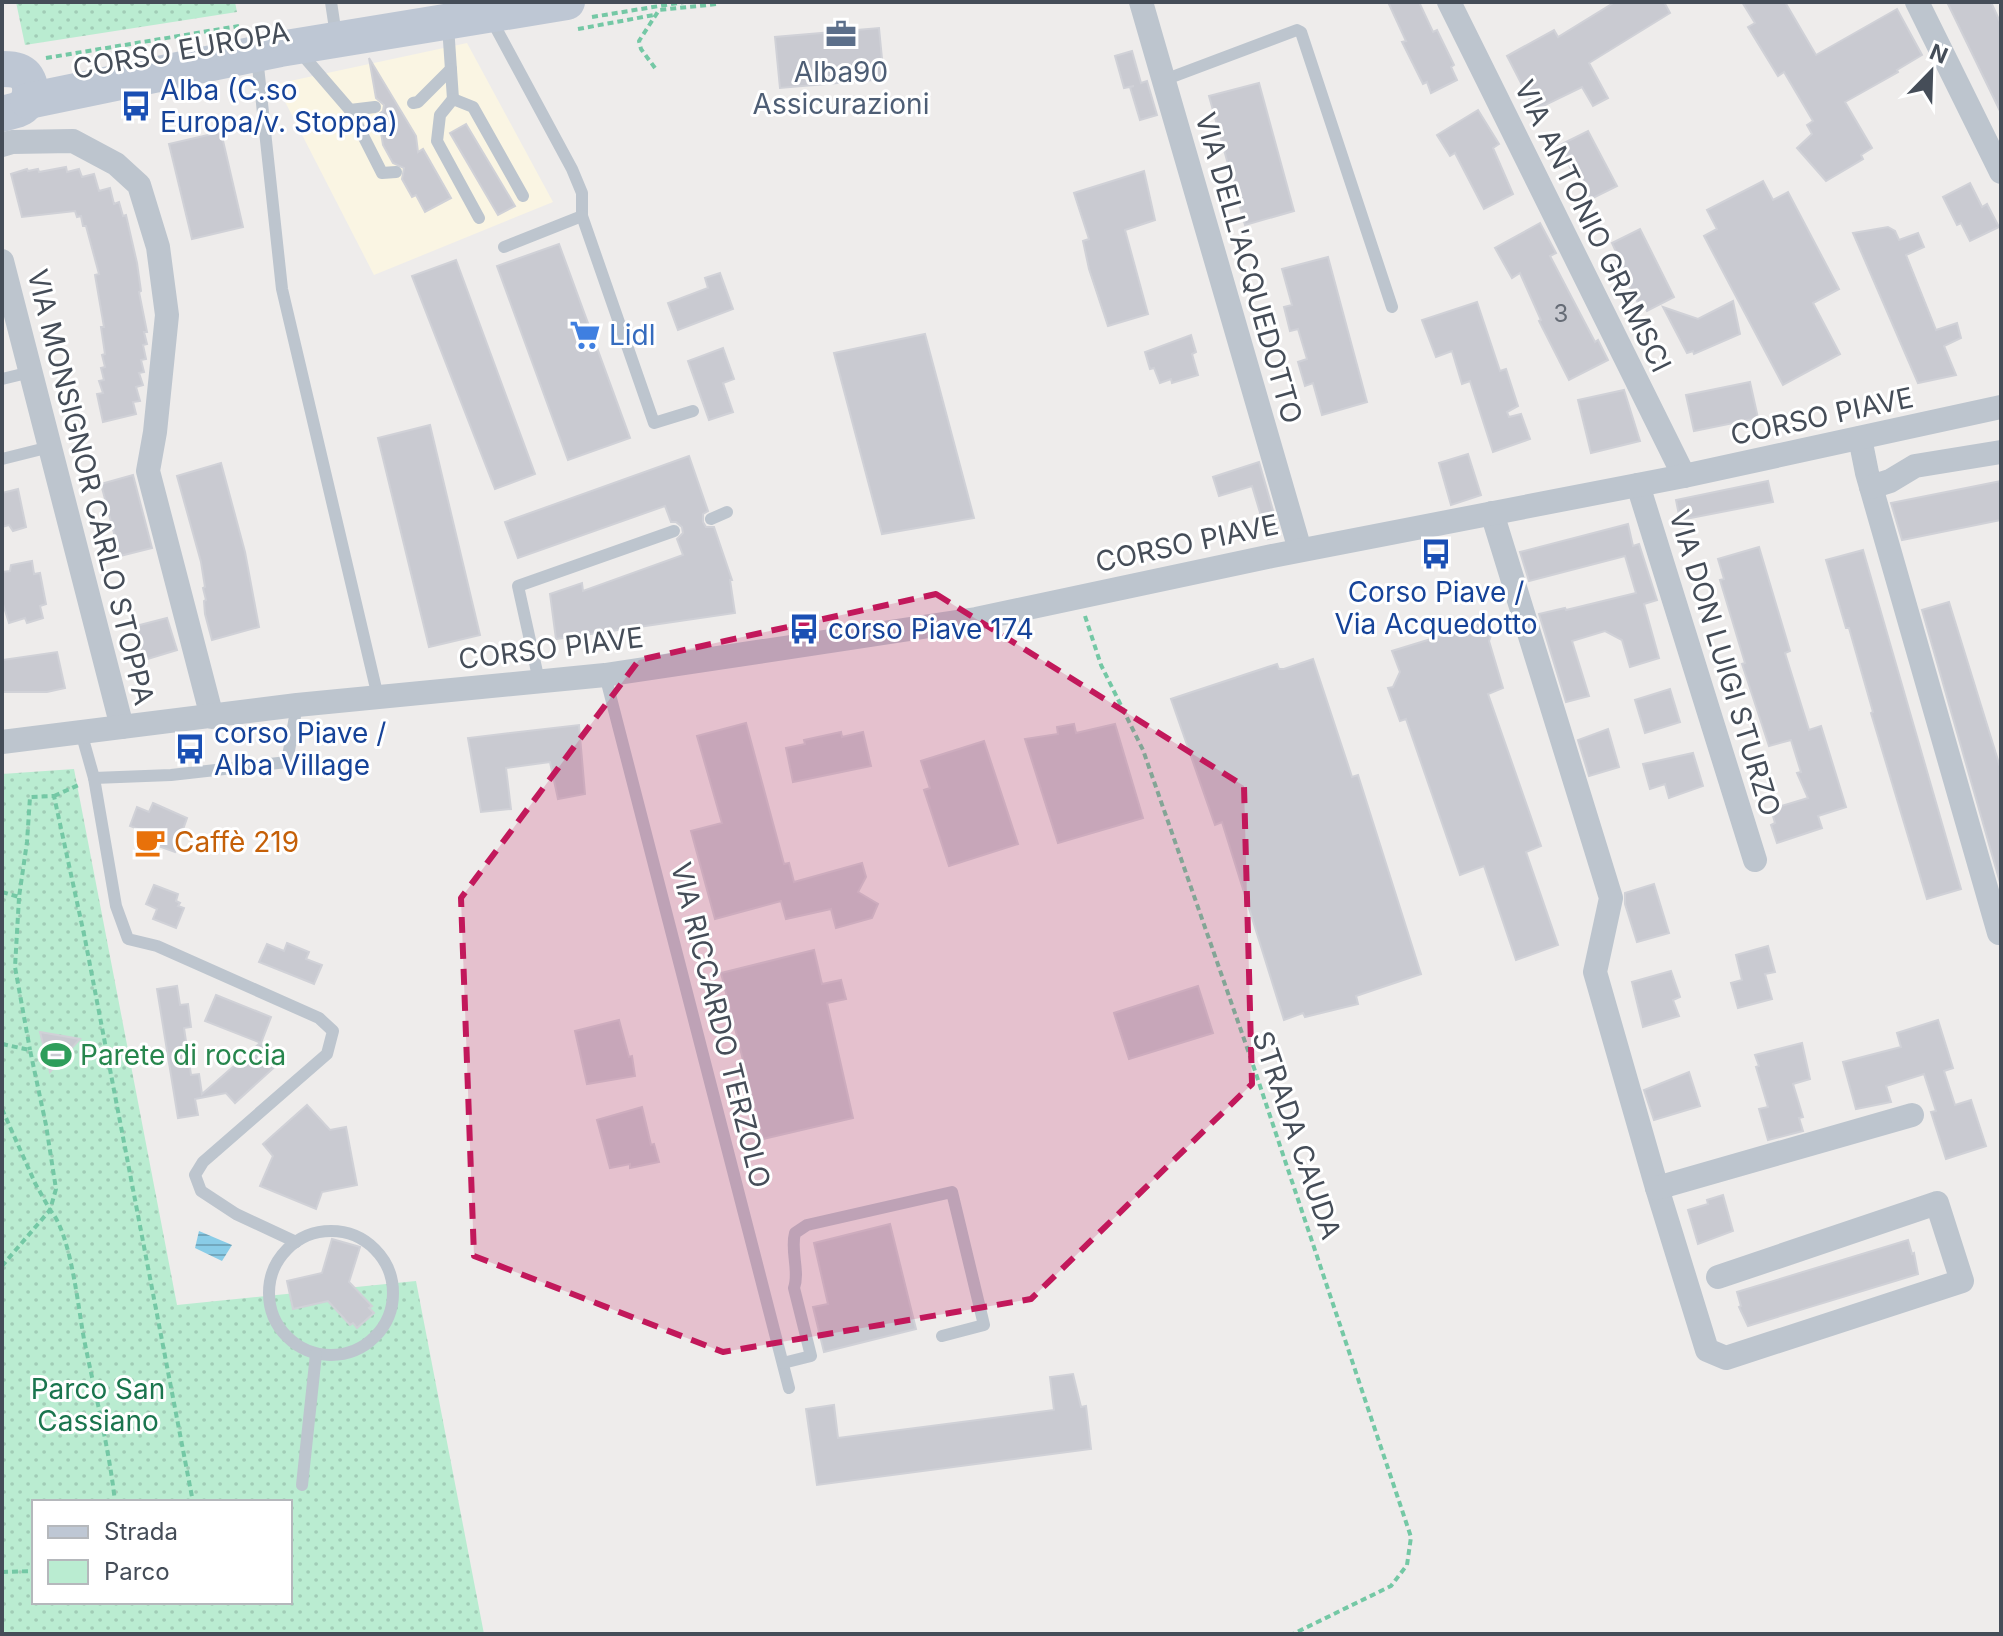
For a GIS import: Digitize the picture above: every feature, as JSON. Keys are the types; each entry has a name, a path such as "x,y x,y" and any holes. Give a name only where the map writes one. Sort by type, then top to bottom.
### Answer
{"main road":[{"name":"CORSO EUROPA","path":"16,78 50,94 268,44 464,12 567,2"},
{"name":"CORSO EUROPA","path":"16,78 333,12 464,12"}],"street":[{"name":"VIA DELL'ACQUEDOTTO","path":"1141,2 1300,550"},
{"name":"VIA ANTONIO GRAMSCI","path":"1449,2 1684,476"},
{"path":"1917,2 2001,172"},
{"path":"2,145 12,142 73,141 116,164 139,185 158,247 167,315 148,471 212,717"},
{"name":"VIA MONSIGNOR CARLO STOPPA","path":"2,261 122,727"},
{"name":"CORSO PIAVE","path":"2,742 297,705 605,675 976,619 1300,550 1684,476 2001,407"},
{"path":"1860,438 1871,487 1999,933"},
{"path":"1871,487 1890,481 1915,466 2001,452"},
{"name":"VIA DON LUIGI STURZO","path":"1638,485 1755,860"},
{"path":"1492,513 1611,898 1595,972 1707,1350 1726,1358 1962,1281 1937,1203 1718,1277"},
{"path":"1657,1188 1912,1115"}],"lane":[{"path":"429,156 437,141 440,115 453,99 451,69 464,12"},
{"path":"464,12 572,169 582,193 582,216 654,423 693,411"},
{"path":"1164,80 1297,30 1301,32 1392,307"},
{"path":"268,44 309,65 350,110 382,173 396,172"},
{"path":"268,44 282,289 378,697"},
{"path":"413,103 418,102 451,69"},
{"path":"453,99 473,107 523,196"},
{"path":"350,110 375,107"},
{"path":"437,141 479,218"},
{"path":"504,247 582,216"},
{"path":"2,379 31,372"},
{"path":"2,459 50,447"},
{"path":"711,519 727,512"},
{"path":"539,681 518,586 674,531"},
{"name":"VIA RICCARDO TERZOLO","path":"605,675 789,1388"},
{"path":"94,778 171,775 287,762 297,705"},
{"path":"81,732 94,778 116,906 128,939 157,946 319,1018 333,1031 327,1054 203,1162 195,1175 201,1191 236,1214 296,1242"},
{"path":"783,1363 811,1356 794,1288 797,1281 792,1245 795,1233 807,1225 952,1192 984,1325 942,1336"},
{"path":"335,1231 355,1236 373,1247 386,1263 393,1282 393,1303 387,1323 374,1339 357,1350 337,1356 316,1354 297,1346 282,1332 272,1314 268,1294 271,1274 281,1256 296,1242 315,1233 335,1231"},
{"path":"302,1485 316,1354"}],"path":[{"path":"655,68 639,41 659,10 717,4"},
{"path":"16,78 268,44"},
{"name":"STRADA CAUDA","path":"1079,596 1101,665 1143,750 1154,780 1411,1537 1407,1565 1391,1586 1293,1634"},
{"path":"2,1266 50,1210 56,1189 15,967 30,797 54,796 94,778"},
{"path":"54,796 85,939 193,1500"},
{"path":"2,892 19,897"},
{"path":"2,1044 30,1050"},
{"path":"2,1109 35,1183 58,1219 109,1451 115,1500"},
{"path":"2,1572 32,1571"}],"highlighted area":[{"path":"936,594 1244,786 1252,1084 1031,1299 723,1352 474,1256 461,898 639,660"}],"shaded area":[{"path":"467,43 553,202 374,275 276,84"}],"green space":[{"path":"16,2 235,2 237,12 25,45"},
{"name":"Parco San Cassiano","path":"74,769 177,1305 416,1281 484,1634 2,1634 2,774"}],"water":[{"path":"199,1231 232,1245 222,1261 195,1248"}],"building":[{"path":"1388,2 1419,2 1433,32 1437,30 1454,65 1451,67 1457,80 1431,93 1427,82 1423,84 1402,42 1406,41"},
{"path":"1615,2 1664,2 1670,13 1589,63 1608,98 1593,106 1582,87 1535,110 1507,56 1554,30 1558,37"},
{"path":"1742,2 1785,2 1816,55 1897,9 1922,55 1845,102 1872,148 1861,155 1863,159 1826,181 1797,148 1812,134 1807,125 1813,121 1784,72 1778,76 1748,27 1755,23"},
{"path":"1947,2 1991,2 2001,24 2001,113"},
{"path":"879,28 884,79 780,88 775,37"},
{"path":"1132,51 1141,83 1147,81 1157,115 1140,120 1130,87 1134,86 1124,88 1115,56"},
{"path":"369,58 416,136 418,152 423,149 451,198 425,212 402,179 404,168 393,163 383,145 378,115 384,105 376,98"},
{"path":"1259,83 1294,211 1245,225 1209,96"},
{"path":"1478,110 1499,144 1493,148 1513,194 1484,209 1455,153 1450,156 1437,135"},
{"path":"466,124 515,206 498,215 450,133"},
{"path":"1588,131 1617,186 1589,200 1558,146"},
{"path":"221,132 243,227 192,239 169,144"},
{"path":"66,167 67,172 79,169 82,177 94,174 99,191 110,188 114,204 119,202 123,216 126,215 137,263 147,332 144,332 147,344 143,345 146,359 141,360 144,372 139,373 143,385 136,387 140,401 133,402 136,414 103,422 97,394 103,393 99,381 104,380 101,368 105,367 102,355 105,354 101,327 104,327 95,275 99,274 86,226 83,226 81,216 77,217 75,211 22,217 11,174 27,169 38,169 39,172"},
{"path":"1144,171 1155,220 1125,230 1148,314 1108,326 1089,269 1083,241 1089,239 1074,193"},
{"path":"1763,181 1773,200 1788,192 1839,289 1813,303 1840,354 1783,385 1704,236 1717,229 1707,210"},
{"path":"1970,183 1982,207 1987,204 1999,227 1970,241 1961,223 1957,225 1943,197"},
{"path":"1540,223 1556,253 1550,256 1595,342 1598,340 1608,360 1569,380 1539,321 1520,273 1512,278 1495,248"},
{"path":"1888,227 1895,231 1899,240 1918,233 1924,247 1906,255 1936,330 1957,323 1961,338 1944,346 1956,375 1918,383 1853,233"},
{"path":"1640,229 1674,297 1647,311 1642,301 1638,303 1621,271 1612,243"},
{"path":"559,244 630,438 568,460 497,266"},
{"path":"1328,257 1367,402 1322,415 1313,383 1305,386 1298,362 1307,359 1298,329 1290,331 1284,307 1292,305 1282,269"},
{"path":"456,260 535,474 495,489 412,276"},
{"path":"720,273 733,309 678,330 668,303 708,288 705,278"},
{"path":"1733,301 1740,334 1694,354 1693,351 1687,353 1663,307 1698,319"},
{"path":"1477,302 1500,371 1506,369 1518,406 1507,412 1509,417 1521,414 1530,439 1493,452 1470,381 1462,384 1452,351 1436,357 1422,320"},
{"path":"925,334 974,518 882,534 834,353"},
{"path":"1191,335 1198,375 1172,383 1171,379 1160,383 1154,368 1150,369 1145,352"},
{"path":"723,348 734,379 723,383 733,412 709,420 688,361"},
{"path":"1750,382 1758,418 1694,431 1686,395"},
{"path":"1624,390 1640,441 1591,453 1578,400"},
{"path":"430,425 480,635 429,647 378,438"},
{"path":"1468,454 1481,495 1451,505 1439,463"},
{"path":"689,456 708,511 703,514 703,522 706,527 714,527 732,580 735,613 556,639 550,594 582,583 583,591 683,555 677,539 683,533 682,527 671,522 665,506 518,558 505,522"},
{"path":"1259,462 1280,535 1268,539 1252,486 1219,496 1213,477"},
{"path":"221,463 245,552 259,627 212,640 205,614 201,562 177,476"},
{"path":"133,475 152,548 120,556 101,484"},
{"path":"1768,481 1773,502 1680,520 1676,500"},
{"path":"2001,481 2001,520 1902,540 1891,503"},
{"path":"18,489 26,527 13,531 9,525 2,527 2,493"},
{"path":"1628,524 1633,546 1639,544 1657,600 1644,604 1659,658 1630,667 1622,640 1605,631 1572,641 1589,696 1566,702 1539,614 1636,593 1625,556 1529,581 1520,552"},
{"path":"1759,547 1790,651 1785,653 1809,730 1821,726 1846,807 1818,816 1822,828 1777,843 1771,825 1775,823 1771,809 1808,798 1797,773 1801,772 1791,740 1769,746 1742,664 1745,663 1720,580 1724,579 1718,559"},
{"path":"1863,550 1961,889 1927,899 1849,628 1846,628 1826,560"},
{"path":"32,561 34,574 40,573 46,604 40,606 43,618 27,623 25,618 9,623 2,601 2,572 10,571 11,565"},
{"path":"1949,602 2001,770 2001,886 1922,610"},
{"path":"167,618 177,650 141,661 132,627"},
{"path":"1477,622 1489,627 1492,633 1489,641 1503,688 1488,694 1541,846 1526,852 1558,945 1516,960 1484,866 1460,875 1406,719 1400,721 1388,688 1393,687 1400,672 1392,651 1470,627"},
{"path":"57,652 65,688 47,692 2,692 2,660"},
{"path":"1313,659 1352,777 1358,775 1421,974 1356,996 1358,1004 1305,1017 1303,1013 1284,1020 1222,822 1215,825 1171,699 1277,664 1279,669 1284,669"},
{"path":"1670,689 1680,722 1645,733 1635,700"},
{"path":"746,723 784,864 789,863 794,882 862,863 866,877 858,892 878,904 872,918 836,928 831,909 786,919 781,901 715,919 691,831 722,823 697,736"},
{"path":"1074,724 1076,733 1115,724 1143,818 1058,843 1025,739 1058,734 1057,727"},
{"path":"579,725 585,794 558,799 550,762 506,768 511,809 481,812 468,738"},
{"path":"1608,729 1619,767 1589,776 1578,740"},
{"path":"841,732 842,737 863,732 871,766 793,782 786,748 805,744 804,740"},
{"path":"984,741 1018,844 949,866 924,790 930,788 921,761"},
{"path":"1693,753 1703,786 1669,798 1665,784 1650,789 1643,764"},
{"path":"153,803 187,818 175,852 158,846 161,838 130,826 137,807 149,812"},
{"path":"1654,884 1669,933 1637,942 1625,904 1625,893"},
{"path":"154,885 178,894 178,906 184,908 176,928 153,919 157,909 146,904"},
{"path":"287,943 309,952 306,959 322,965 314,984 259,962 267,944 284,951"},
{"path":"1768,946 1775,972 1765,974 1772,999 1738,1008 1731,983 1742,980 1736,955"},
{"path":"814,950 822,984 841,980 846,999 827,1003 853,1118 763,1139 721,973"},
{"path":"1671,971 1680,997 1673,1000 1679,1016 1643,1027 1632,982"},
{"path":"177,986 180,1005 188,1004 191,1027 184,1028 191,1075 199,1074 202,1094 260,1043 279,1063 235,1103 226,1093 195,1099 198,1115 178,1118 157,989"},
{"path":"1198,986 1213,1033 1129,1059 1114,1013"},
{"path":"216,995 271,1017 261,1043 205,1021"},
{"path":"619,1020 629,1057 632,1056 635,1076 587,1084 575,1031"},
{"path":"1938,1020 1953,1068 1944,1071 1955,1105 1971,1100 1986,1146 1946,1159 1931,1112 1936,1111 1924,1074 1886,1086 1891,1102 1856,1109 1843,1062 1901,1047 1897,1033"},
{"name":"Parete di roccia","path":"40,1032 80,1039 50,1072"},
{"path":"1802,1043 1810,1079 1793,1084 1803,1117 1799,1118 1803,1131 1768,1140 1759,1109 1768,1107 1755,1055"},
{"path":"1689,1072 1700,1106 1654,1120 1644,1090"},
{"path":"307,1105 330,1130 346,1127 357,1185 322,1192 316,1209 260,1186 273,1156 263,1144"},
{"path":"642,1107 651,1145 654,1144 659,1162 630,1168 630,1164 610,1168 597,1120"},
{"path":"1723,1195 1733,1231 1698,1244 1688,1210"},
{"path":"890,1224 916,1329 824,1352 813,1307 828,1304 814,1243"},
{"path":"332,1239 360,1247 349,1282 372,1306 369,1308 374,1313 357,1328 353,1323 350,1325 328,1301 293,1309 287,1281 322,1273"},
{"path":"1908,1240 1918,1274 1748,1326 1739,1307 1737,1292"},
{"path":"1073,1374 1081,1407 1086,1406 1091,1449 817,1485 806,1409 834,1405 838,1438 1054,1410 1050,1377"}],"place":[{"name":"Alba90 Assicurazioni","path":"841,34"},
{"name":"Alba (C.so Europa/v. Stoppa)","path":"136,106"},
{"name":"Lidl","path":"585,335"},
{"name":"Corso Piave / Via Acquedotto","path":"1436,554"},
{"name":"corso Piave 174","path":"804,629"},
{"name":"corso Piave / Alba Village","path":"190,749"},
{"name":"Caffè 219","path":"150,842"},
{"name":"Parete di roccia","path":"56,1055"}]}
